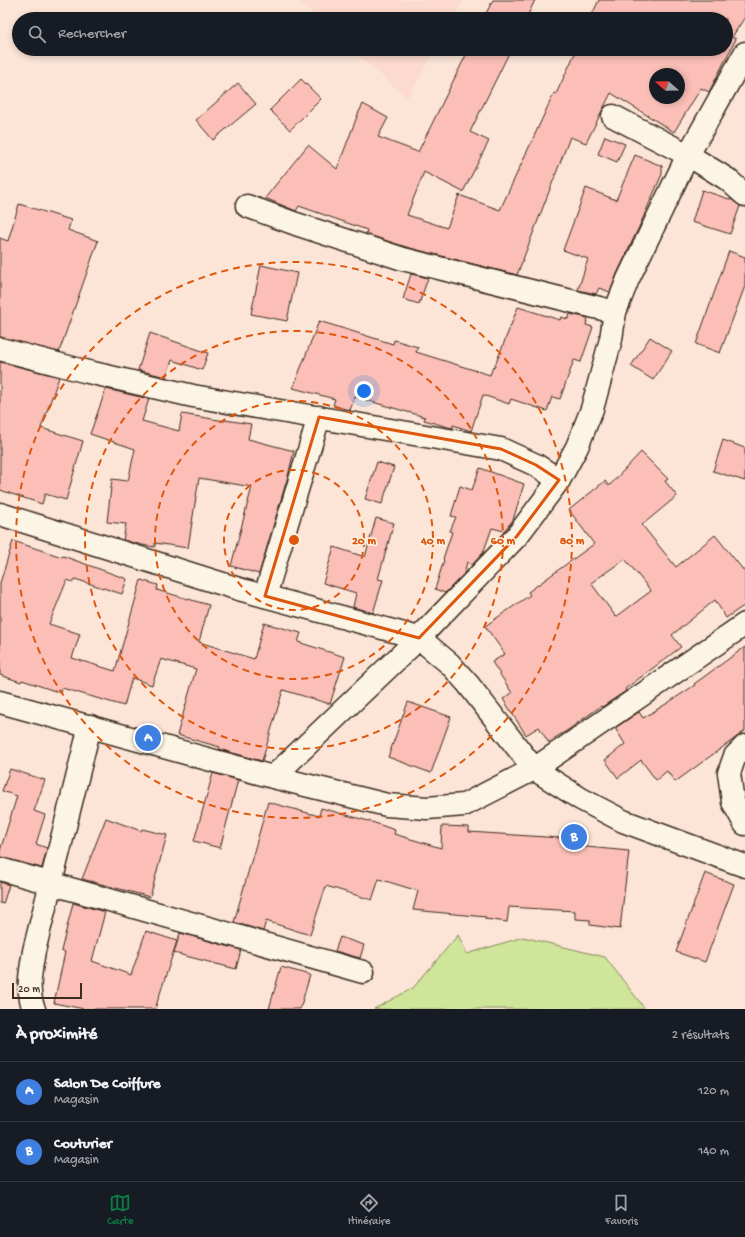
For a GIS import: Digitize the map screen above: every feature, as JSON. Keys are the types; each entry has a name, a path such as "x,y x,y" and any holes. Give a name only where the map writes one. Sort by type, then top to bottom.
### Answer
{"street":[{"path":"273,777 419,638 517,536 559,480 577,447 592,409 611,339 615,312 628,279 688,155 745,53"},
{"path":"613,116 688,155 727,179 745,195"},
{"path":"247,206 296,224 403,259 615,312"},
{"path":"0,349 84,371 193,396 319,416 501,449 536,465 559,480"},
{"path":"265,596 319,416"},
{"path":"0,514 265,596 419,638 450,664 468,684 534,769 581,799 624,821 745,866"},
{"path":"0,702 273,777 388,805 427,808 464,805 534,769 745,624"},
{"path":"53,1009 33,1007 29,982 34,951 90,726"},
{"path":"745,746 735,756 729,773 733,802 745,824"},
{"path":"0,869 363,972"}],"highlighted area":[{"path":"319,417 501,449 536,465 559,480 517,536 419,638 265,596"}],"shaded area":[{"path":"298,0 464,0 457,12 311,12"},
{"path":"360,56 432,56 407,98"}],"green space":[{"path":"458,935 467,954 523,937 605,957 645,1009 374,1009 413,988"}],"building":[{"path":"493,0 535,0 529,12 487,12"},
{"path":"599,0 745,0 745,17 733,35 733,12 593,12"},
{"path":"733,38 736,39 733,45"},
{"path":"466,56 508,56 470,132 489,141 463,192 424,172 407,215 447,228 459,195 500,210 554,93 556,94 574,56 727,56 709,92 701,88 674,132 611,93 586,143 570,137 517,275 406,247 366,234 367,230 299,206 296,211 265,198 308,145 337,169 363,104 388,118 378,137 418,152"},
{"path":"301,79 321,99 290,130 270,110"},
{"path":"238,83 256,104 213,140 196,120"},
{"path":"605,136 625,144 617,162 598,154"},
{"path":"635,155 662,166 662,174 610,292 599,288 596,294 578,290 588,259 563,250 586,188 616,200"},
{"path":"702,190 732,200 740,206 730,234 692,222"},
{"path":"19,204 71,220 68,230 98,241 59,352 0,337 0,238 8,241"},
{"path":"729,251 745,257 745,286 720,353 696,344"},
{"path":"261,265 297,273 287,321 251,314"},
{"path":"411,274 428,278 419,304 403,299"},
{"path":"518,307 560,320 561,317 568,319 570,314 588,318 586,325 593,327 581,362 574,360 560,399 552,397 547,411 511,399 509,404 483,395 471,431 453,425 453,428 424,420 425,417 355,397 350,410 345,409 333,405 335,399 293,388 319,321 393,344 394,340 418,347 416,352 490,375"},
{"path":"150,333 208,353 202,370 172,360 166,377 138,370"},
{"path":"650,337 672,351 653,380 631,366"},
{"path":"0,362 59,377 41,428 83,441 66,500 45,494 42,504 0,490"},
{"path":"106,389 149,399 142,421 179,431 182,414 251,424 248,439 294,451 259,574 231,566 252,487 199,478 188,548 155,543 155,547 123,540 126,524 107,522 112,479 128,481 135,449 90,434"},
{"path":"723,440 745,448 745,481 713,471"},
{"path":"641,452 668,479 665,481 677,496 642,525 676,567 715,535 745,572 745,605 726,618 715,600 672,635 681,647 625,689 626,691 548,742 539,727 526,735 503,699 512,693 492,662 505,654 485,626 530,595 528,592 594,544 569,510 605,481 609,486","holes":["625,559 651,591 616,617 591,583"]},
{"path":"377,462 394,467 382,504 365,499"},
{"path":"480,468 524,484 513,520 504,531 492,528 483,553 472,565 467,562 464,574 445,593 435,589 452,532 450,531 456,517 451,516 460,486 472,490"},
{"path":"376,518 394,523 378,579 383,580 373,613 353,607 356,593 323,583 334,547 365,557"},
{"path":"13,541 62,557 63,556 127,579 122,594 75,579 73,582 67,580 49,624 80,634 72,658 115,671 141,580 158,585 157,590 209,605 199,642 254,659 264,623 301,633 298,642 345,657 330,704 283,690 262,761 177,735 196,669 161,659 152,685 132,678 124,706 62,688 61,693 22,680 21,682 0,675 0,583"},
{"path":"745,647 745,731 675,782 667,771 656,780 641,760 618,778 605,760 625,744 615,728 639,712 643,718 666,704 695,685 694,684"},
{"path":"408,702 451,717 431,773 388,757"},
{"path":"10,769 45,780 34,811 45,815 36,844 47,848 42,868 0,857 0,851 17,796 2,791"},
{"path":"213,773 238,780 220,848 194,841"},
{"path":"268,802 319,816 321,808 372,822 395,830 394,834 441,848 442,826 469,827 469,832 576,839 576,846 629,851 620,929 590,925 590,920 575,919 575,911 509,907 507,922 485,919 486,917 413,910 418,891 379,879 372,900 326,886 310,935 266,921 263,931 234,922"},
{"path":"106,818 141,831 142,829 167,835 150,897 82,879"},
{"path":"705,873 734,884 705,962 676,952"},
{"path":"0,882 9,885 3,904 0,903"},
{"path":"73,903 105,912 92,961 131,975 146,931 177,941 155,1009 84,1009 54,1003 65,952 61,951"},
{"path":"180,933 241,950 236,969 174,953"},
{"path":"340,937 364,945 360,958 335,951"},
{"path":"281,967 310,975 300,1009 269,1009"}],"place":[{"name":"Salon De Coiffure","path":"148,738"},
{"name":"Couturier","path":"574,837"}]}
